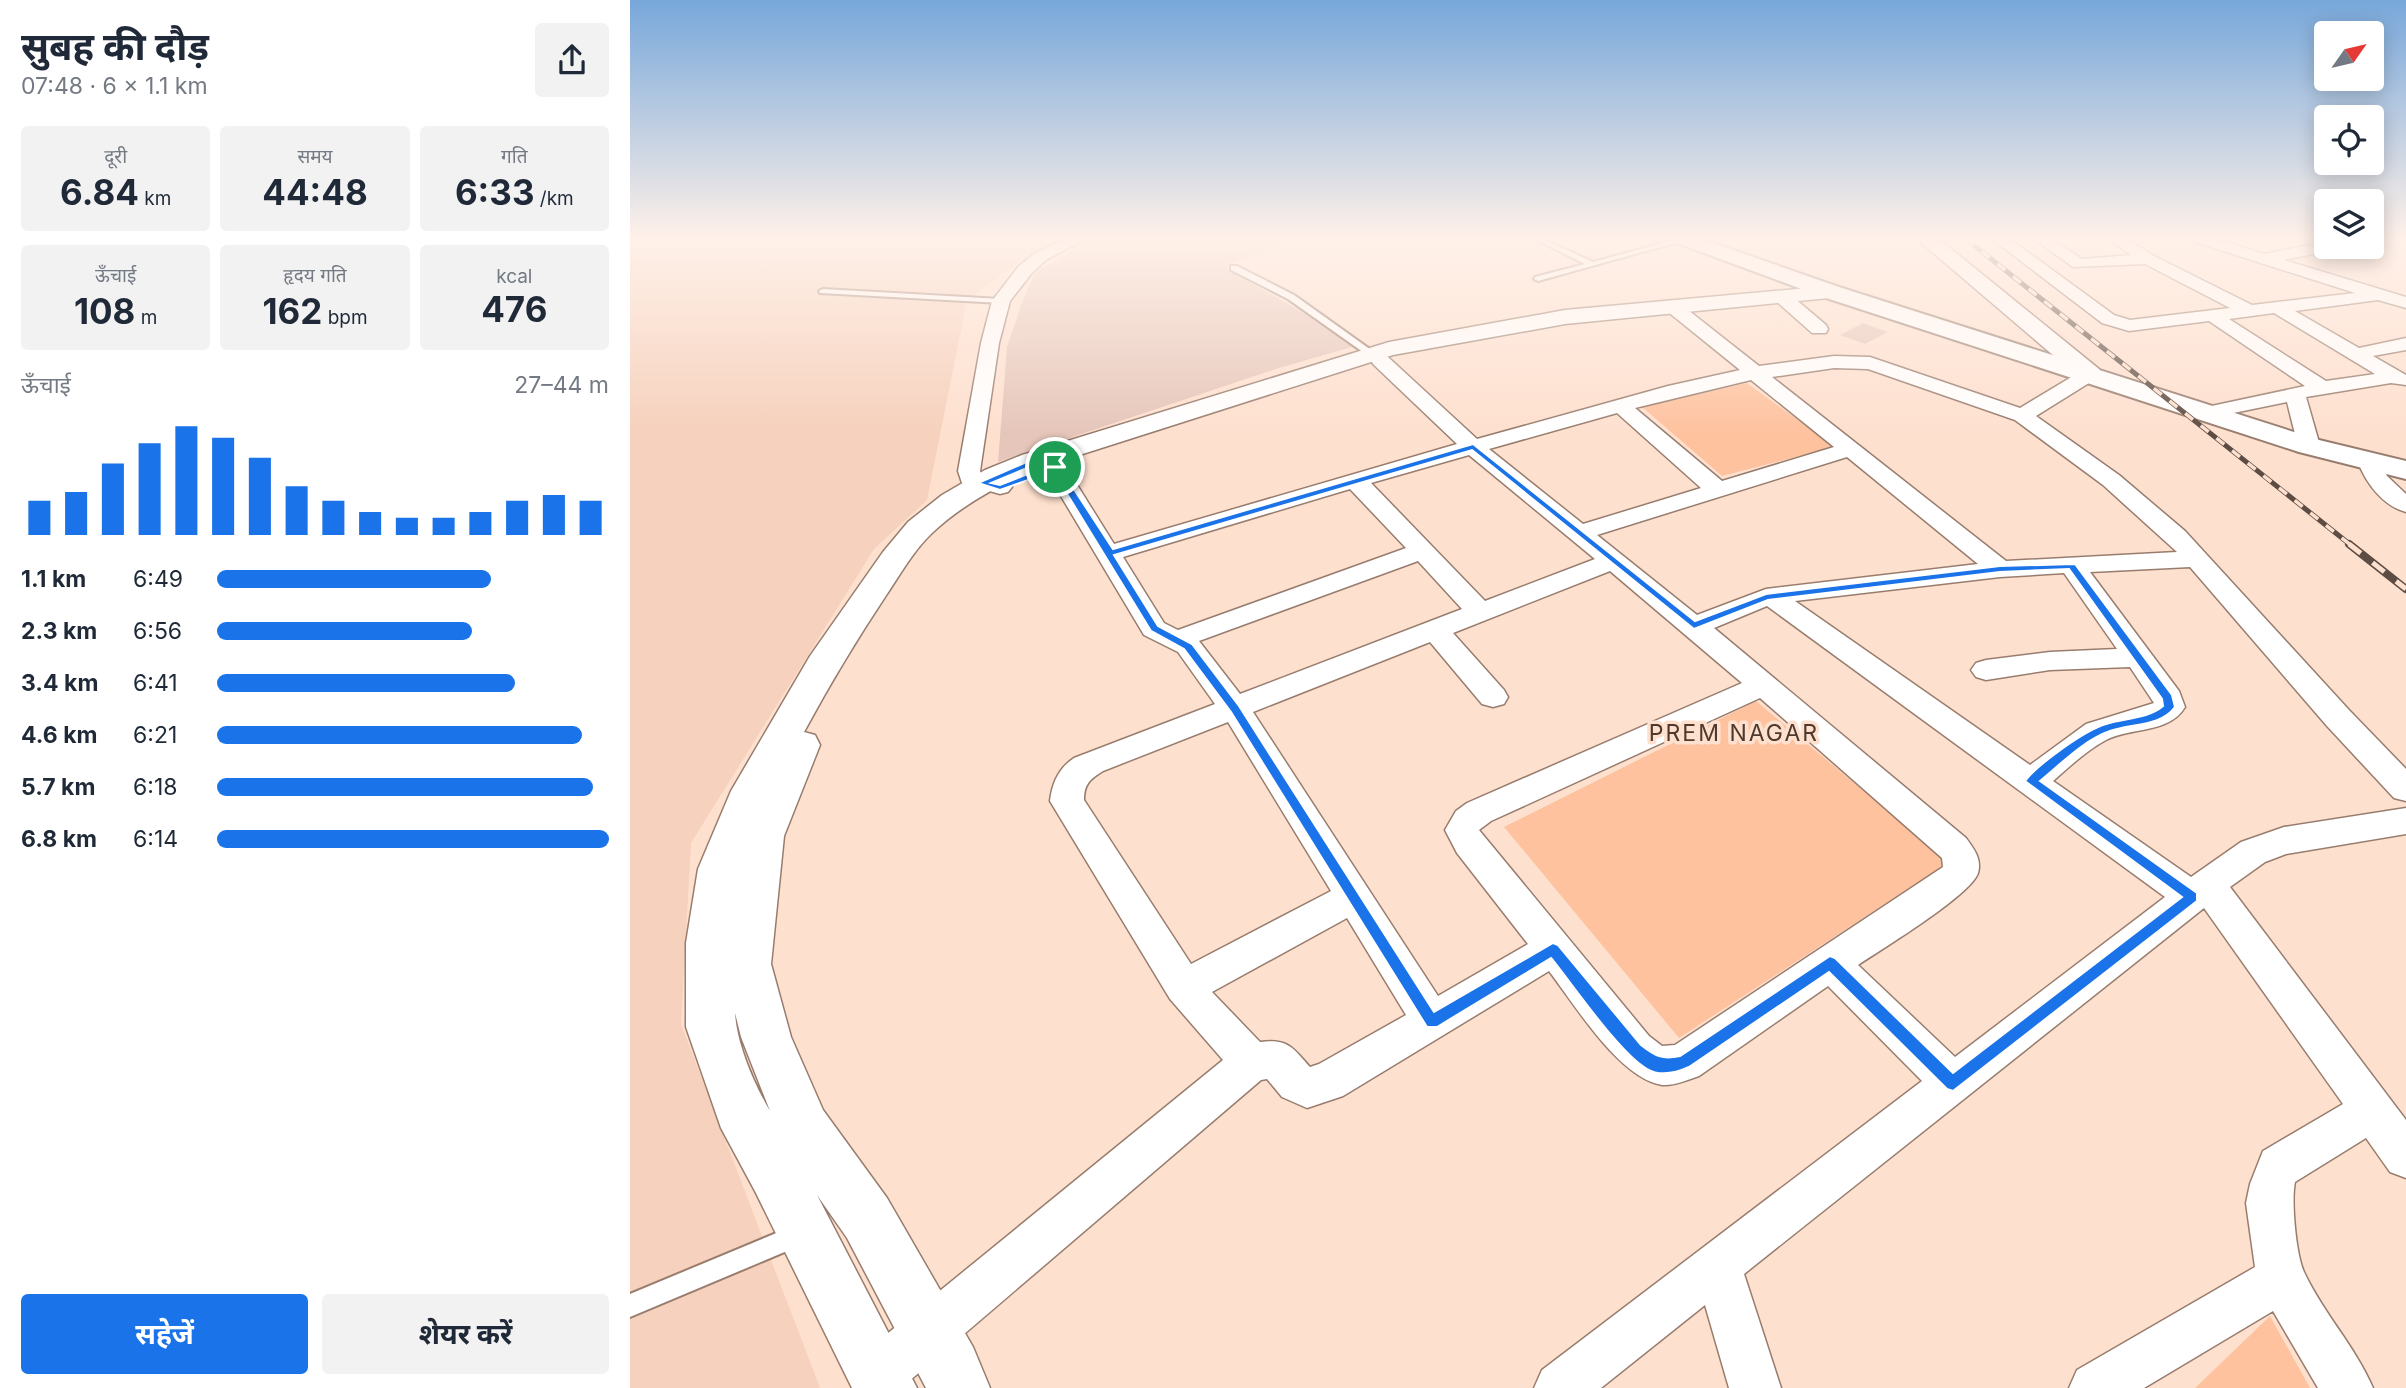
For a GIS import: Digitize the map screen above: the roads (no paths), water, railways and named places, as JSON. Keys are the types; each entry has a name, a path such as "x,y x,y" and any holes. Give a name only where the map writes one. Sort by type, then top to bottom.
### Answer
{"main road":[{"path":"1868,304 2309,446 2406,470"}],"street":[{"path":"991,485 970,478 969,471 990,343 1000,304"},
{"path":"1252,1062 929,1330 881,1381 806,1232 740,1110 711,1027 709,943 720,869 745,802 823,664 919,528 952,500 1051,461 1375,357 1636,311 1703,304"},
{"path":"1797,304 1819,329"},
{"path":"2005,304 2090,374 2022,416"},
{"path":"2087,304 2113,323 2129,326 2315,304"},
{"path":"2183,304 2322,388"},
{"path":"2236,304 2252,312"},
{"path":"1673,307 2000,569"},
{"path":"2279,309 2400,380"},
{"path":"2356,354 2406,344"},
{"path":"1375,357 1473,447 1694,626 1954,848 1962,860 1960,873 1952,881 1684,1062 1667,1067 1653,1063 1636,1050 1469,843 1462,830 1468,820 1479,812 1763,685"},
{"path":"1110,553 1620,405 1755,373 1834,362 1870,363 2022,416 2111,480 2176,536 2338,718 2406,789"},
{"path":"2209,412 2322,388 2400,380"},
{"path":"2295,394 2309,446"},
{"path":"1620,405 1718,490"},
{"path":"1579,533 1850,449"},
{"path":"1051,461 1110,553 1154,629 1188,646 1235,709 1432,1022"},
{"path":"2370,462 2375,478 2406,505"},
{"path":"1355,480 1480,613"},
{"path":"958,1388 867,1218 804,1129 766,1037 747,964 751,908 764,836 792,765 815,717 905,578 934,539 957,514 991,485"},
{"path":"1176,640 1422,551"},
{"path":"1694,626 1734,608 1771,597 2000,569 2197,559"},
{"path":"1553,949 1317,1087 1307,1088 1297,1083 1276,1059 1261,1063 1252,1062 1210,1019 1185,987 1067,802 1067,785 1076,772 1092,763 1613,561"},
{"path":"2031,781 2086,738 2108,727 2160,715 2169,707 2168,698 2072,566"},
{"path":"1771,597 2031,781 2200,891 2406,1156"},
{"path":"1435,631 1493,697"},
{"path":"1986,670 2050,661 2138,657"},
{"path":"1560,1388 2253,852 2284,841 2406,821"},
{"path":"1185,987 1353,897"},
{"path":"1830,963 1953,1083"},
{"path":"2347,1388 2281,1279 2269,1203 2272,1184 2279,1167 2372,1110"},
{"path":"1718,1267 1755,1388"},
{"path":"2095,1388 2281,1279"}],"lane":[{"path":"1300,304 1375,357"},
{"path":"630,1306 806,1232"}],"railway":[{"path":"2047,304 2352,546"},
{"path":"2349,544 2406,589"}],"district":[{"name":"PREM NAGAR","path":"1734,733"}]}
